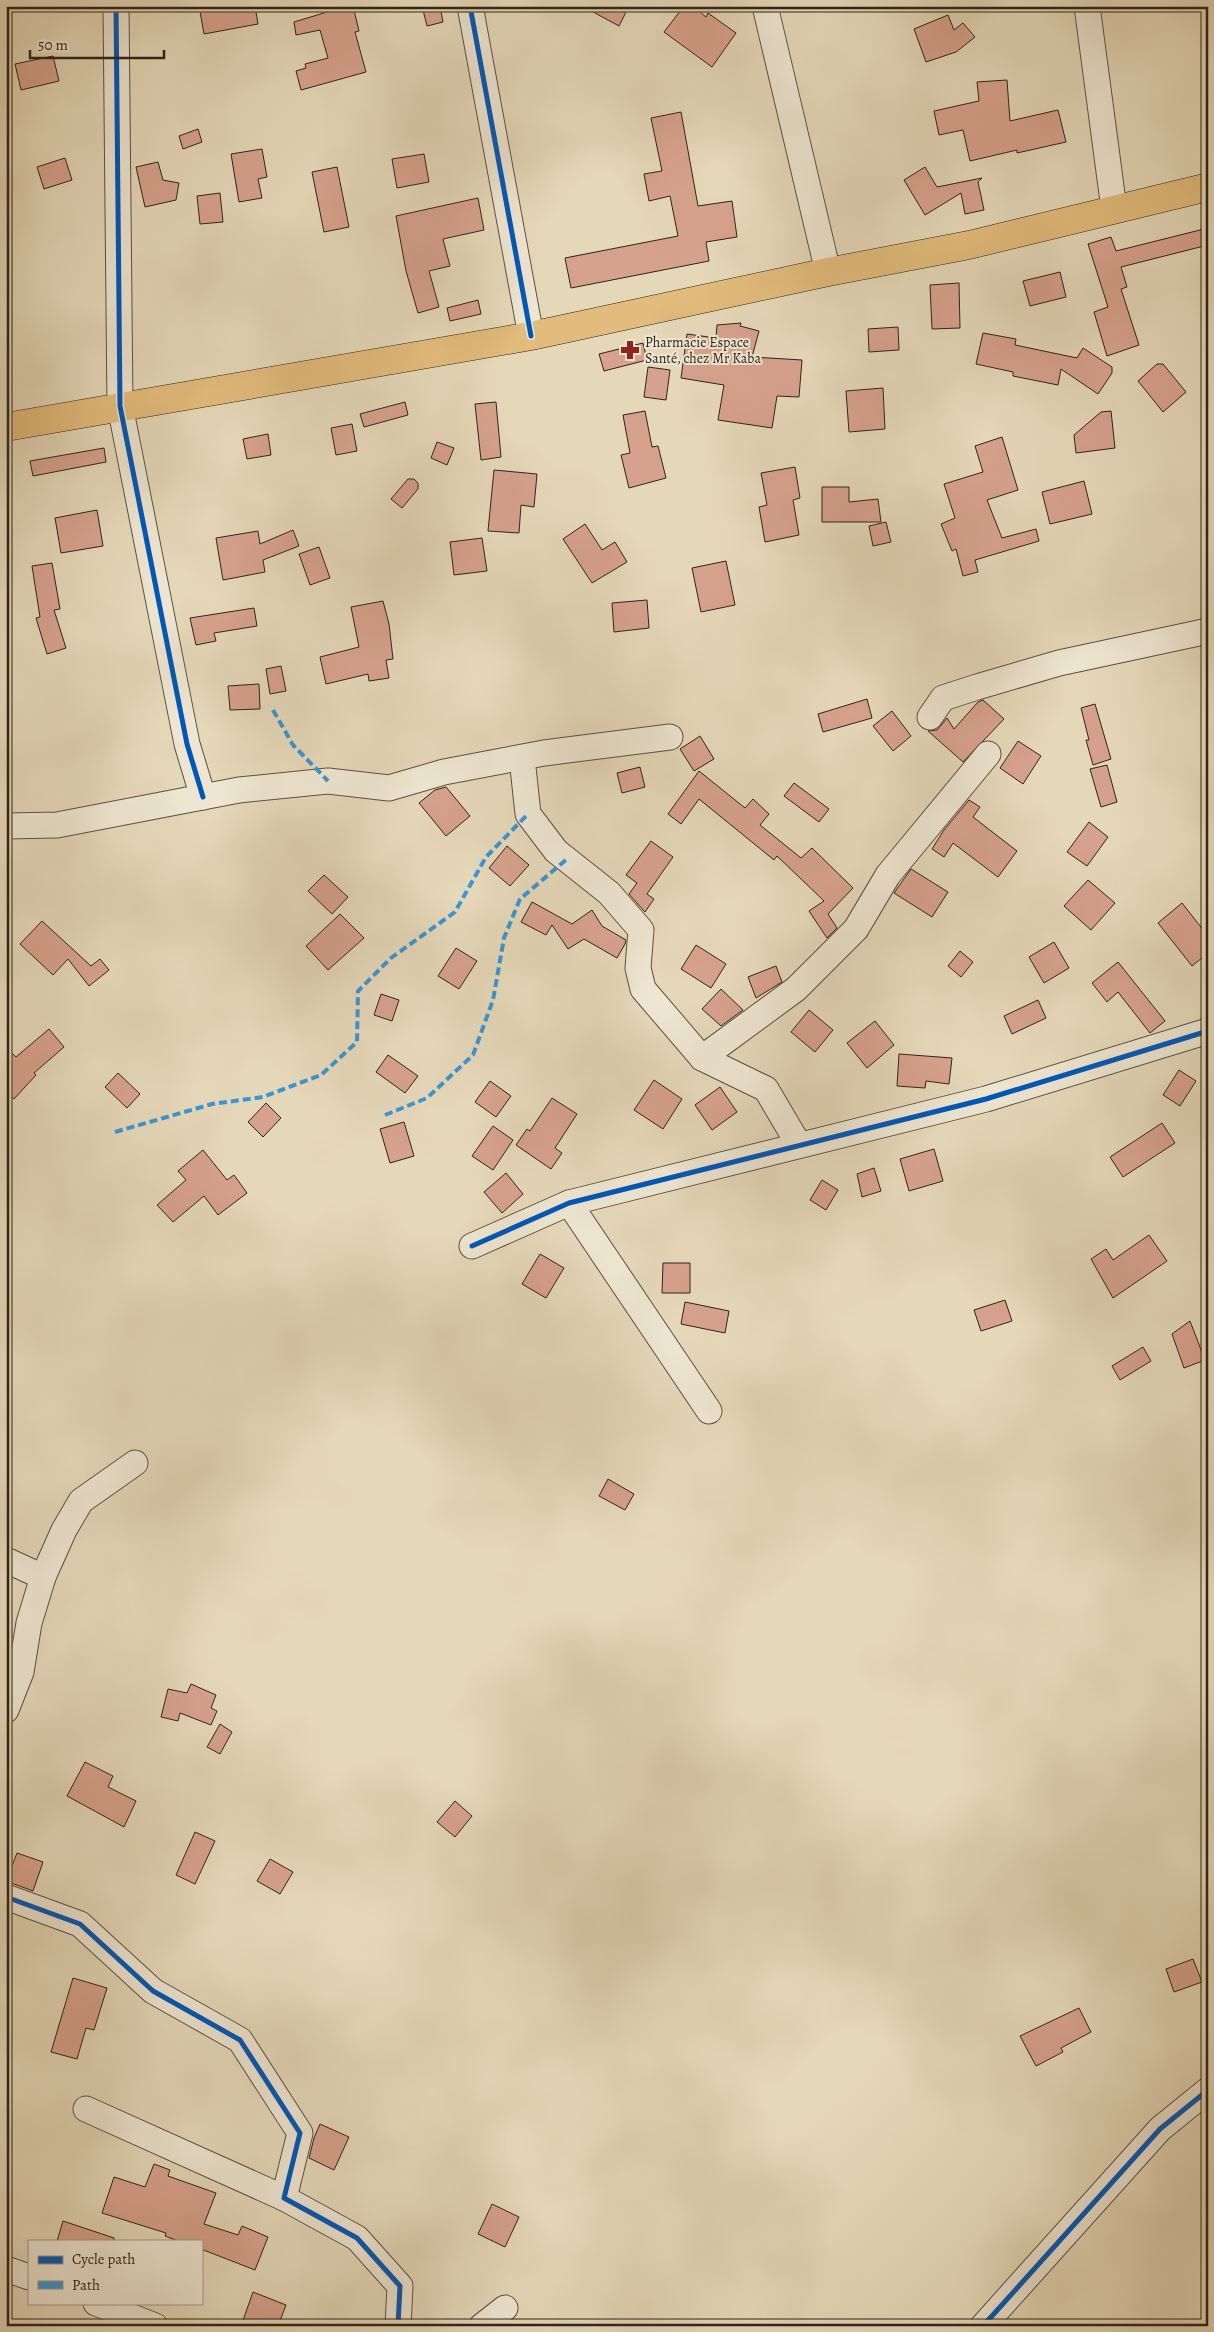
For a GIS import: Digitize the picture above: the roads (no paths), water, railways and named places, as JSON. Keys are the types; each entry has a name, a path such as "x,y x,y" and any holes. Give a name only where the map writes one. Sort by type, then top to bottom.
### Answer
{"highway":[{"path":"6,427 531,336 828,272 969,245 1208,187"}],"street":[{"path":"116,6 120,406 187,744 203,797"},
{"path":"470,6 531,336"},
{"path":"766,6 828,272"},
{"path":"1087,6 1114,209"},
{"path":"930,717 943,698 977,687 1059,663 1208,631"},
{"path":"6,826 58,825 240,790 328,781 389,788 444,772 522,758 670,737"},
{"path":"702,1058 796,989 856,929 888,875 988,754"},
{"path":"522,758 528,814 556,851 609,893 641,930 638,968 643,989 702,1058 766,1089 799,1145"},
{"path":"472,1246 568,1203 986,1099 1208,1031"},
{"path":"568,1203 709,1412"},
{"path":"6,1709 21,1672 23,1650 29,1623 43,1577 64,1530 80,1501 135,1463"},
{"path":"6,1560 43,1577"},
{"path":"6,1897 80,1924 153,1991 240,2040 300,2134 284,2198"},
{"path":"982,2326 1160,2129 1208,2090"},
{"path":"86,2109 284,2198 357,2238 400,2286 398,2326"},
{"path":"6,2268 28,2277"},
{"path":"99,2304 155,2326"},
{"path":"482,2326 505,2308"}],"place":[{"name":"Pharmacie Espace Santé, chez Mr Kaba","path":"630,350"}]}
